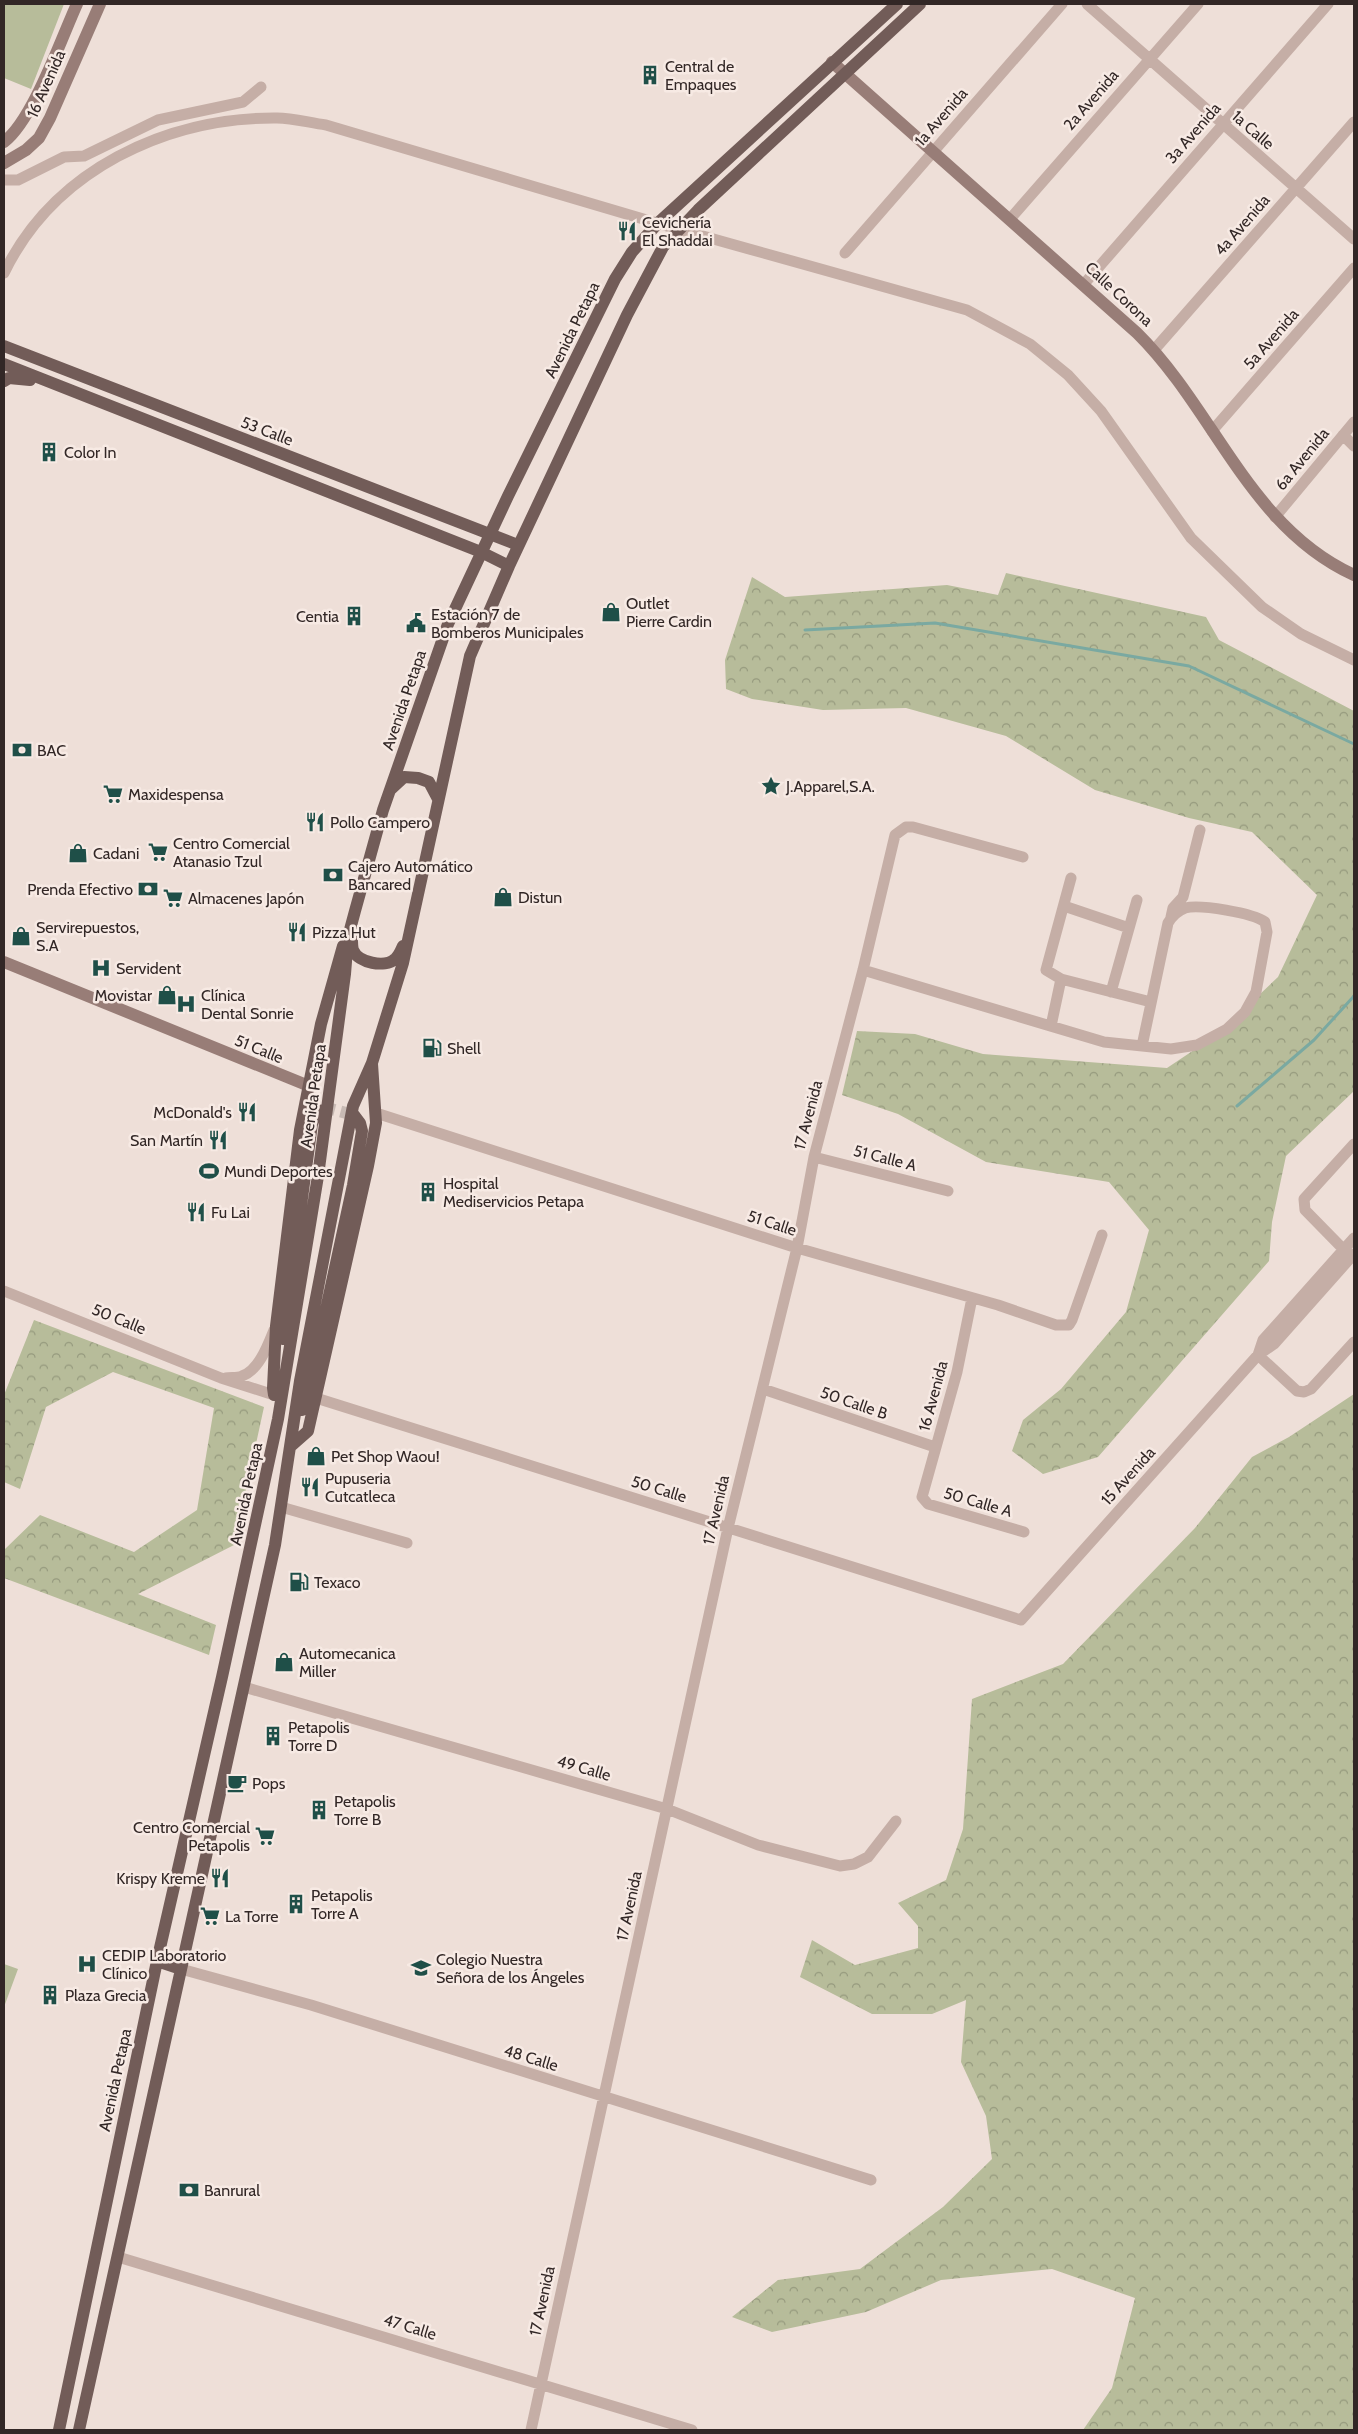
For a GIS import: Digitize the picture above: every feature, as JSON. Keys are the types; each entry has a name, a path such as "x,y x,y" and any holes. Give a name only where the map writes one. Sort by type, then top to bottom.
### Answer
{"main road":[{"name":"Avenida Petapa","path":"59,2430 157,1961 278,1419 318,1176 348,937 390,789 448,624 481,552 615,279 632,252 658,224 897,4"},
{"path":"79,2430 244,1687 282,1507 300,1381 353,1106 372,1063 403,962 413,923 463,680 475,644 518,545 633,303 663,247 678,230 920,4"},
{"name":"53 Calle","path":"4,346 518,545"},
{"path":"4,364 481,552 509,566"},
{"path":"4,381 9,378 24,378 57,385"},
{"path":"390,789 404,777 418,778 429,782 438,799"},
{"path":"355,911 353,951 360,958 373,962 386,963 395,960 413,923"},
{"path":"274,1395 276,1326 293,1174 321,1024 340,951 348,937"},
{"path":"291,1446 308,1431 368,1166 376,1113 372,1063"},
{"path":"278,1419 274,1410 274,1395 312,1124 314,1119 323,1110"},
{"path":"291,1446 310,1383 353,1186 362,1131 360,1123 354,1115"},
{"path":"157,1961 181,1969"}],"street":[{"name":"16 Avenida","path":"4,142 12,136 25,118 77,4"},
{"name":"16 Avenida","path":"4,163 26,150 39,138 100,4"},
{"name":"1a Avenida","path":"845,253 1062,4"},
{"name":"1a Calle","path":"1087,4 1354,239"},
{"name":"2a Avenida","path":"1010,219 1198,4"},
{"name":"3a Avenida","path":"1084,284 1328,4"},
{"name":"Calle Corona","path":"832,62 843,74 1084,284 1154,350 1177,379 1257,496 1275,517 1304,543 1354,575"},
{"path":"4,180 18,180 64,157 84,156 158,120 243,102 262,87"},
{"path":"4,273 11,258 36,222 58,199 88,174 134,146 167,134 248,119 279,118 326,125 678,230 967,310 1030,344 1068,375 1101,410 1191,538 1262,607 1300,634 1354,660"},
{"name":"4a Avenida","path":"1154,350 1354,122"},
{"name":"5a Avenida","path":"1212,431 1354,268"},
{"name":"6a Avenida","path":"1275,517 1354,422"},
{"path":"1342,435 1354,446"},
{"name":"17 Avenida","path":"531,2430 728,1528 797,1248 814,1157 863,970 892,844 895,835 900,830 913,827 1023,857"},
{"path":"1142,1046 1171,917 1174,908 1183,897 1200,830"},
{"path":"1071,878 1046,970 1061,979 1151,1002"},
{"path":"1112,992 1137,900"},
{"path":"1064,906 1129,928"},
{"path":"863,970 1104,1042 1171,1049 1197,1045 1226,1029 1245,1012 1256,992 1264,952 1266,925 1262,920 1247,914 1196,907 1185,908 1171,917"},
{"name":"51 Calle","path":"4,962 308,1086"},
{"path":"1051,1026 1061,979"},
{"name":"51 Calle","path":"376,1113 797,1248 972,1298 1056,1325 1069,1325 1102,1235"},
{"path":"1350,1254 1305,1210 1304,1199 1354,1144"},
{"name":"51 Calle A","path":"814,1157 948,1190"},
{"name":"15 Avenida","path":"1021,1620 1258,1354 1263,1340 1350,1254 1354,1238"},
{"name":"50 Calle","path":"4,1291 221,1378 274,1395"},
{"name":"16 Avenida","path":"924,1501 922,1497 957,1372 972,1298"},
{"path":"221,1378 242,1376 252,1370 267,1347 276,1326"},
{"path":"1258,1354 1297,1391 1304,1392 1310,1389 1354,1342"},
{"name":"50 Calle B","path":"762,1389 935,1447"},
{"name":"50 Calle","path":"316,1398 1021,1620"},
{"name":"50 Calle A","path":"924,1501 1024,1532"},
{"path":"282,1507 407,1543"},
{"name":"49 Calle","path":"244,1687 667,1809 758,1845 800,1858 840,1866 854,1864 868,1857 896,1821"},
{"name":"48 Calle","path":"181,1969 311,2005 871,2180"},
{"name":"47 Calle","path":"118,2257 692,2430"}],"green space":[{"path":"4,4 64,4 31,89 4,78"},
{"path":"1006,573 1206,617 1219,640 1354,711 1354,1091 1286,1156 1272,1222 1269,1261 1098,1457 1043,1474 1012,1451 1023,1420 1061,1389 1126,1312 1149,1230 1109,1182 986,1162 898,1114 842,1095 857,1031 915,1034 983,1054 1167,1068 1218,1034 1278,977 1317,895 1252,832 1189,818 1095,790 1006,736 906,708 823,710 752,699 726,689 725,660 752,577 785,597 947,585 998,595"},
{"path":"34,1320 264,1407 234,1545 138,1594 216,1625 209,1655 4,1578 4,1550 40,1515 134,1552 197,1510 214,1408 113,1372 46,1407 20,1489 4,1482 4,1395"},
{"path":"1354,1394 1354,2430 1083,2430 1112,2388 1135,2298 1052,2269 941,2280 866,2312 772,2332 732,2317 778,2280 860,2269 943,2207 992,2159 986,2116 961,2062 966,2000 932,2014 872,2014 800,1977 812,1940 855,1965 918,1948 918,1926 898,1903 946,1880 963,1829 972,1699 1063,1664 1195,1528 1252,1457 1289,1437"},
{"path":"4,1964 18,1969 4,2007"}],"waterway":[{"path":"805,630 935,623 1189,666 1354,744"},
{"path":"1237,1106 1314,1040 1354,996"}],"tunnel":[{"path":"323,1110 331,1109 354,1115"}],"place":[{"name":"Central de Empaques","path":"650,75"},
{"name":"Cevichería El Shaddai","path":"627,231"},
{"name":"Color In","path":"49,452"},
{"name":"Outlet Pierre Cardin","path":"611,612"},
{"name":"Centia","path":"354,616"},
{"name":"Estación 7 de Bomberos Municipales","path":"416,623"},
{"name":"BAC","path":"22,750"},
{"name":"J.Apparel,S.A.","path":"771,786"},
{"name":"Maxidespensa","path":"113,794"},
{"name":"Pollo Campero","path":"315,822"},
{"name":"Centro Comercial Atanasio Tzul","path":"158,852"},
{"name":"Cadani","path":"78,853"},
{"name":"Cajero Automático Bancared","path":"333,875"},
{"name":"Prenda Efectivo","path":"148,889"},
{"name":"Distun","path":"503,897"},
{"name":"Almacenes Japón","path":"173,898"},
{"name":"Pizza Hut","path":"297,932"},
{"name":"Servirepuestos, S.A","path":"21,936"},
{"name":"Servident","path":"101,968"},
{"name":"Movistar","path":"167,995"},
{"name":"Clínica Dental Sonrie","path":"186,1004"},
{"name":"Shell","path":"432,1048"},
{"name":"McDonald's","path":"247,1112"},
{"name":"San Martín","path":"218,1140"},
{"name":"Mundi Deportes","path":"209,1171"},
{"name":"Hospital Mediservicios Petapa","path":"428,1192"},
{"name":"Fu Lai","path":"196,1212"},
{"name":"Pet Shop Waou!","path":"316,1456"},
{"name":"Pupuseria Cutcatleca","path":"310,1487"},
{"name":"Texaco","path":"299,1582"},
{"name":"Automecanica Miller","path":"284,1662"},
{"name":"Petapolis Torre D","path":"273,1736"},
{"name":"Pops","path":"237,1783"},
{"name":"Petapolis Torre B","path":"319,1810"},
{"name":"Centro Comercial Petapolis","path":"265,1836"},
{"name":"Krispy Kreme","path":"220,1878"},
{"name":"Petapolis Torre A","path":"296,1904"},
{"name":"La Torre","path":"210,1916"},
{"name":"CEDIP Laboratorio Clínico","path":"87,1964"},
{"name":"Colegio Nuestra Señora de los Ángeles","path":"421,1968"},
{"name":"Plaza Grecia","path":"50,1995"},
{"name":"Banrural","path":"189,2190"}]}
